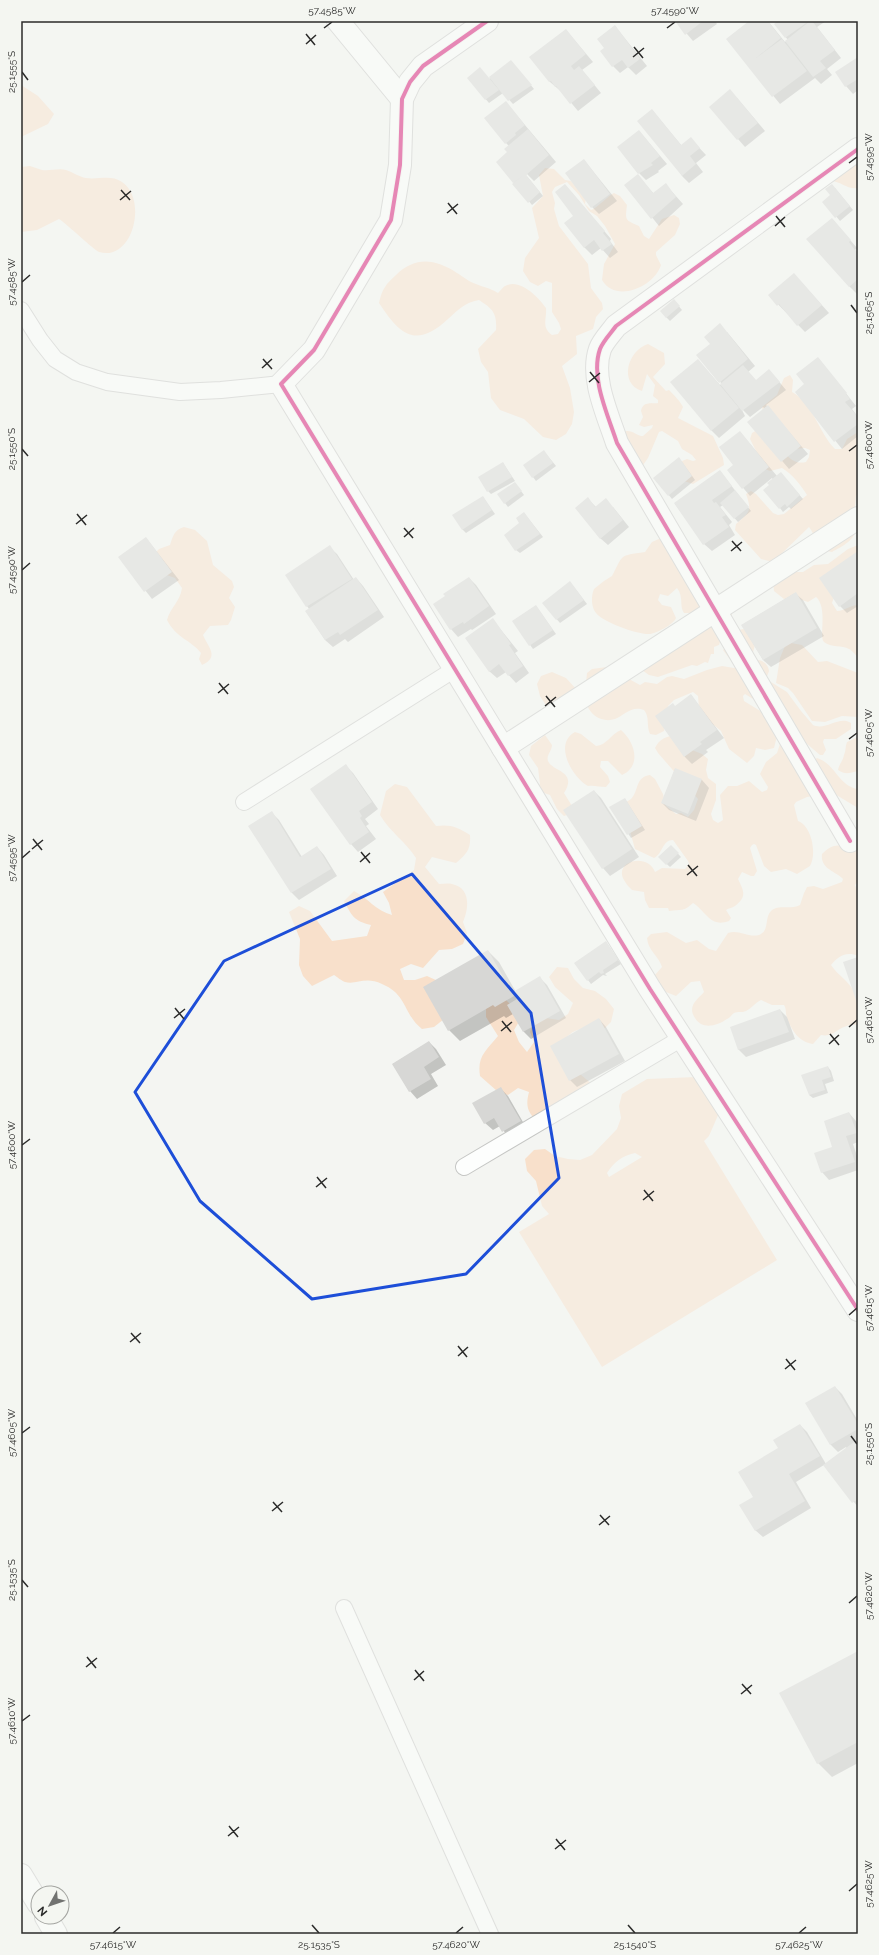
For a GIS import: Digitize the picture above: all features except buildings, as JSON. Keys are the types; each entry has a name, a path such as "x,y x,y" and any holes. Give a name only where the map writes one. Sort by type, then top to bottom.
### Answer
{"street":[{"path":"338,21 402,99"},
{"path":"487,21 424,66 410,82 402,99 400,165 391,220 314,350 281,384 682,1038 858,1310"},
{"path":"850,841 617,443 601,390 597,366 600,348 616,326 858,149"},
{"path":"503,748 858,518"},
{"path":"21,1875 30,1890"},
{"path":"51,1925 56,1934"}],"lane":[{"path":"21,310 40,340 56,359 76,372 107,382 180,392 221,390 281,384"},
{"path":"244,802 455,669"},
{"path":"464,1167 682,1038"},
{"path":"344,1608 490,1934"}],"highlighted area":[{"path":"412,874 531,1013 559,1178 466,1274 312,1299 200,1201 135,1092 224,961"}],"shaded area":[{"path":"21,85 38,96 54,114 48,124 21,137"},
{"path":"858,152 858,188 850,188 837,182 829,181"},
{"path":"30,166 42,170 63,169 83,177 113,178 122,182 130,190 134,202 135,214 133,227 128,239 121,248 111,253 99,252 59,219 37,230 21,232 21,167"},
{"path":"545,168 554,169 565,180 571,181 586,198 585,204 591,210 614,193 620,196 627,205 627,219 639,226 644,236 649,239 662,219 674,215 679,218 680,224 675,235 656,252 661,265 651,280 634,289 616,291 608,287 602,280 604,264 615,244 605,226 597,216 589,211 579,195 567,182 555,187 552,192 555,203 554,209 559,226 588,264 591,288 602,303 603,309 596,317 593,329 576,336 577,354 562,366 570,388 574,412 572,424 566,434 556,440 543,437 524,419 500,410 491,398 488,372 481,362 478,349 496,330 495,315 488,306 479,300 469,303 459,309 437,328 427,334 418,336 409,334 402,330 394,323 379,303 383,290 387,284 403,269 418,262 433,262 449,268 471,282 498,293 504,287 511,284 528,290 546,308 545,323 549,332 552,335 558,334 561,329 552,312 552,283 546,281 538,286 530,282 523,271 525,258 539,238 532,208 543,196 539,175"},
{"path":"648,344 664,353 665,364 653,377 666,391 669,390 682,405 683,407 678,418 713,436 723,458 724,465 693,484 684,481 682,461 687,459 693,461 696,460 692,455 682,449 678,441 662,431 659,432 648,458 641,468 623,432 629,431 643,436 652,428 653,425 644,427 639,425 643,417 641,411 643,406 645,404 658,403 658,400 653,396 655,385 647,374 642,391 635,387 630,381 628,374 628,367 635,353 641,347"},
{"path":"790,375 793,380 792,392 805,403 824,435 835,449 842,449 847,439 858,432 858,494 856,496 855,508 845,515 857,527 854,536 851,539 832,552 823,549 820,546 809,527 773,562 761,559 735,530 736,524 747,514 749,504 746,494 751,491 756,494 773,513 778,515 784,514 807,495 796,480 782,468 770,471 765,469 750,439 752,433 757,430 772,438 791,459 800,463 806,462 809,457 810,450 805,448 792,449 763,413 762,407 777,395 784,378"},
{"path":"184,527 195,530 207,541 213,565 232,581 234,587 229,598 235,607 228,625 210,626 203,635 212,655 207,662 202,665 199,659 201,653 179,635 167,620 181,593 182,588 175,578 164,574 155,553 159,549 170,545 176,532"},
{"path":"661,538 706,604 693,613 684,613 677,588 668,596 660,594 658,600 662,605 671,607 676,618 672,623 664,628 650,634 629,630 600,617 594,611 592,605 592,595 594,589 612,576 623,557 630,554 645,552 652,542"},
{"path":"858,545 858,575 834,597 832,603 837,611 858,605 858,657 849,649 830,645 824,642 822,635 823,617 821,604 816,597 808,602 799,599 784,599 774,591 773,581 794,572 803,572 814,565 828,564 848,549"},
{"path":"732,613 731,622 738,630 744,629 755,645 752,656 736,663 732,662 723,650 726,647 721,639 719,645 714,647 714,654 711,654 708,663 705,662 697,666 692,665 658,677 649,675 639,668 660,632 667,628"},
{"path":"791,643 802,645 818,662 827,661 858,673 858,717 842,716 825,722 812,721 793,693 788,688 776,683 780,658 785,646"},
{"path":"752,660 761,661 767,665 769,671 766,679 787,692 813,725 823,726 846,721 851,723 851,729 836,739 824,739 823,742 826,750 823,755 820,755 758,702 745,694 743,696 744,701 762,712 777,736 774,748 765,750 756,748 754,756 747,763 729,749 721,731 709,721 699,708 698,696 693,692 674,700 668,706 664,731 656,735 650,734 647,715 644,710 636,709 628,711 615,719 606,720 598,718 594,715 587,705 547,707 540,696 537,684 541,676 552,672 566,678 579,692 586,683 587,673 592,669 607,667 640,685 645,682 657,684 667,677 672,676 684,679 722,666 734,668"},
{"path":"621,730 626,735 633,747 634,760 632,766 622,775 608,761 601,761 600,767 608,776 610,782 606,787 588,786 582,782 571,768 567,760 565,752 569,737 575,732 581,734 596,746 603,744"},
{"path":"545,735 552,745 548,761 551,765 563,773 568,780 568,786 564,793 572,806 567,815 564,816 557,809 550,795 541,792 538,787 540,784 538,768 529,755 531,746"},
{"path":"676,735 692,750 702,754 708,759 706,770 708,778 716,784 716,800 711,814 713,820 718,823 723,820 720,795 728,786 737,786 749,781 762,792 767,790 768,787 760,774 766,762 777,753 781,741 814,760 817,758 823,761 829,765 846,784 858,789 858,808 833,793 807,797 796,802 794,805 798,821 807,828 812,841 813,855 810,866 797,874 786,869 771,872 764,866 756,845 752,845 750,848 757,871 754,876 742,872 738,879 743,890 743,896 735,906 726,910 731,918 729,921 723,923 709,918 698,906 693,903 687,908 680,910 669,911 668,908 649,908 645,900 644,892 632,890 624,880 622,873 623,868 633,861 646,862 655,872 662,868 685,869 689,864 673,840 667,842 659,854 654,858 635,849 622,803 631,799 642,778 650,775 655,779 663,794 666,806 676,814 681,813 688,817 694,810 698,799 655,748 664,738"},
{"path":"858,737 858,771 843,773 838,770 847,742"},
{"path":"395,784 407,787 436,826 446,825 454,827 470,835 468,851 456,863 432,857 425,867 439,884 458,886 463,890 467,899 463,922 467,933 463,944 452,949 439,950 423,968 411,964 400,969 404,980 415,980 427,976 438,981 444,1019 434,1027 422,1029 411,1017 397,994 382,984 371,981 349,983 334,975 312,986 303,976 299,965 300,939 289,912 299,906 310,911 332,941 367,936 371,925 357,920 349,911 344,901 354,891 381,911 392,915 389,903 383,892 414,870 416,858 408,847 388,827 380,815 386,791"},
{"path":"858,843 858,881 855,885 858,893 858,956 850,954 843,955 831,965 856,995 858,1005 858,1025 846,1026 830,1034 821,1035 813,1044 808,1043 796,1035 793,1031 786,1016 784,1005 772,1005 761,1000 746,1011 734,1013 719,1023 710,1026 698,1022 692,1010 692,1007 696,1001 704,992 700,981 691,982 676,996 661,990 654,976 662,967 648,943 647,938 651,934 667,932 686,943 697,940 709,949 716,951 728,933 736,932 755,936 759,935 765,931 771,911 777,908 800,905 807,887 814,886 823,889 842,882 843,879 840,876 823,863 822,854 833,846 844,847 851,852 854,852"},
{"path":"557,967 568,968 574,979 583,988 595,991 606,999 614,1009 611,1022 603,1030 584,1029 575,1031 571,1033 561,1044 574,1069 593,1085 540,1123 528,1110 527,1102 529,1092 518,1088 508,1095 497,1091 480,1076 479,1069 483,1054 498,1036 486,1017 486,1006 506,1000 515,1009 520,1020 514,1030 519,1042 527,1052 534,1042 530,1032 534,1020 546,1018 559,1020 568,1014 573,1003 555,987 549,977"},
{"path":"696,1077 719,1113 709,1136 704,1141 777,1260 602,1367 519,1232 549,1214 542,1206 536,1181 527,1171 525,1159 534,1150 545,1149 555,1156 568,1159 580,1160 592,1155 617,1129 621,1118 619,1106 622,1094 647,1079","holes":["635,1153 642,1157 609,1177 607,1173 613,1165 623,1157"]}],"cycle path":[{"path":"487,21 423,66 410,82 402,99 400,165 391,220 314,350 281,384 650,989 858,1310"},
{"path":"850,841 617,443 601,396 597,372 597,360 601,346 616,326 858,149"}]}
